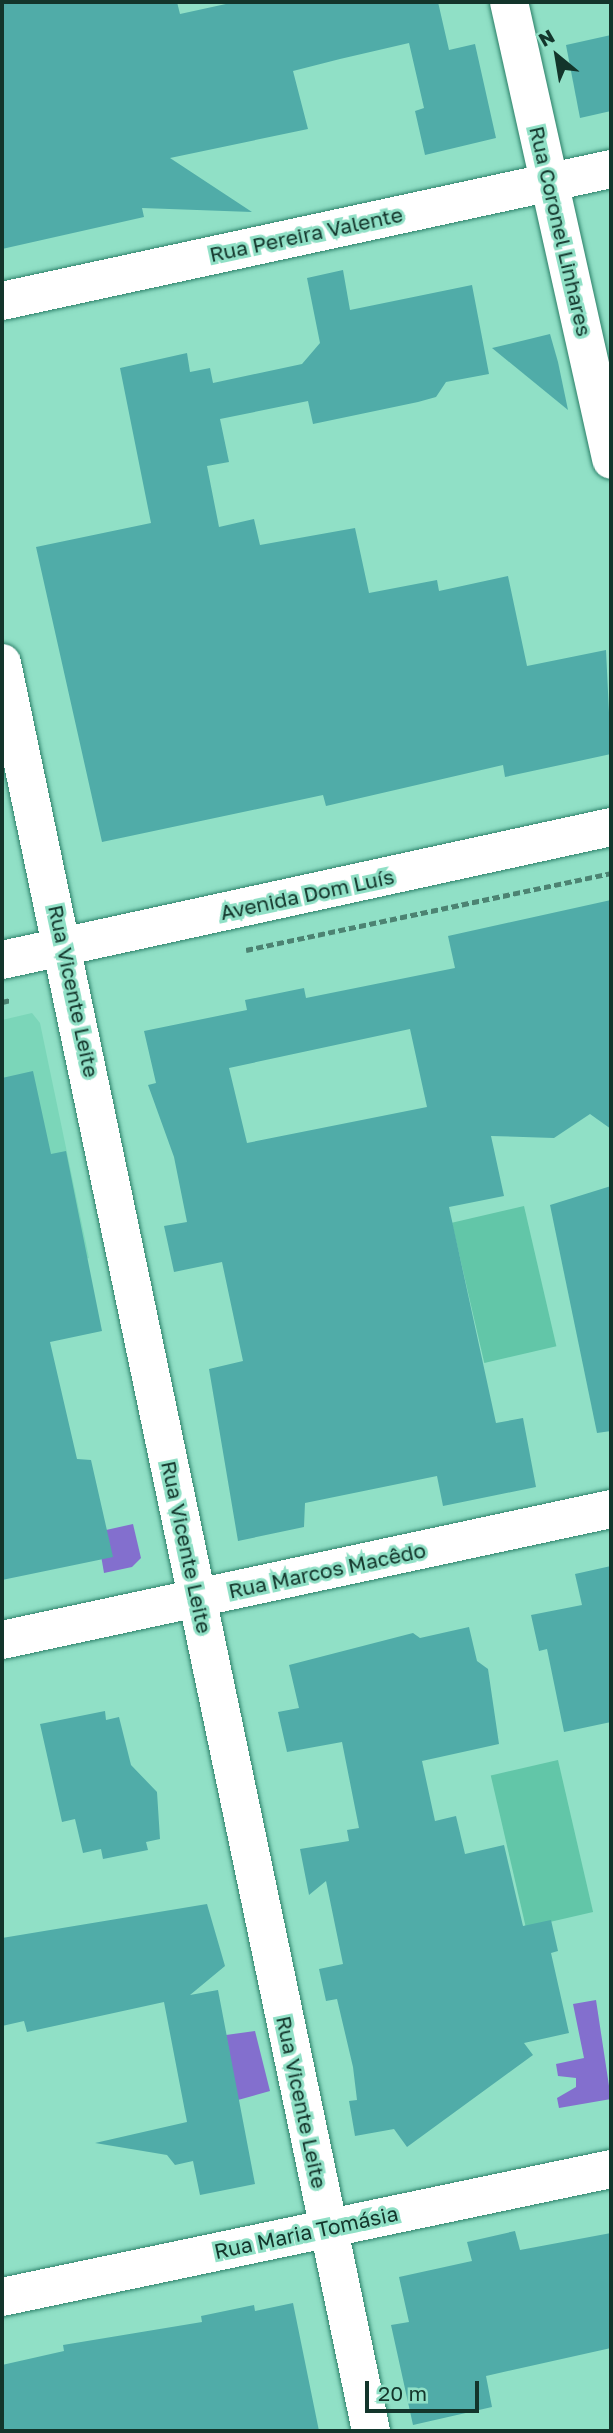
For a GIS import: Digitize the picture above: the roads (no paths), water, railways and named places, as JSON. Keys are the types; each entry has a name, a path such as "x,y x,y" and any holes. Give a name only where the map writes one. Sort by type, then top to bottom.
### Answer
{"street":[{"name":"Rua Coronel Linhares","path":"509,2 611,460"},
{"name":"Rua Pereira Valente","path":"2,301 611,169"},
{"name":"Rua Vicente Leite","path":"2,663 65,946 371,2431"},
{"name":"Avenida Dom Luís","path":"2,960 611,827"},
{"name":"Rua Marcos Macêdo","path":"2,1640 611,1509"},
{"name":"Rua Maria Tomásia","path":"2,2297 328,2226 611,2169"}]}
